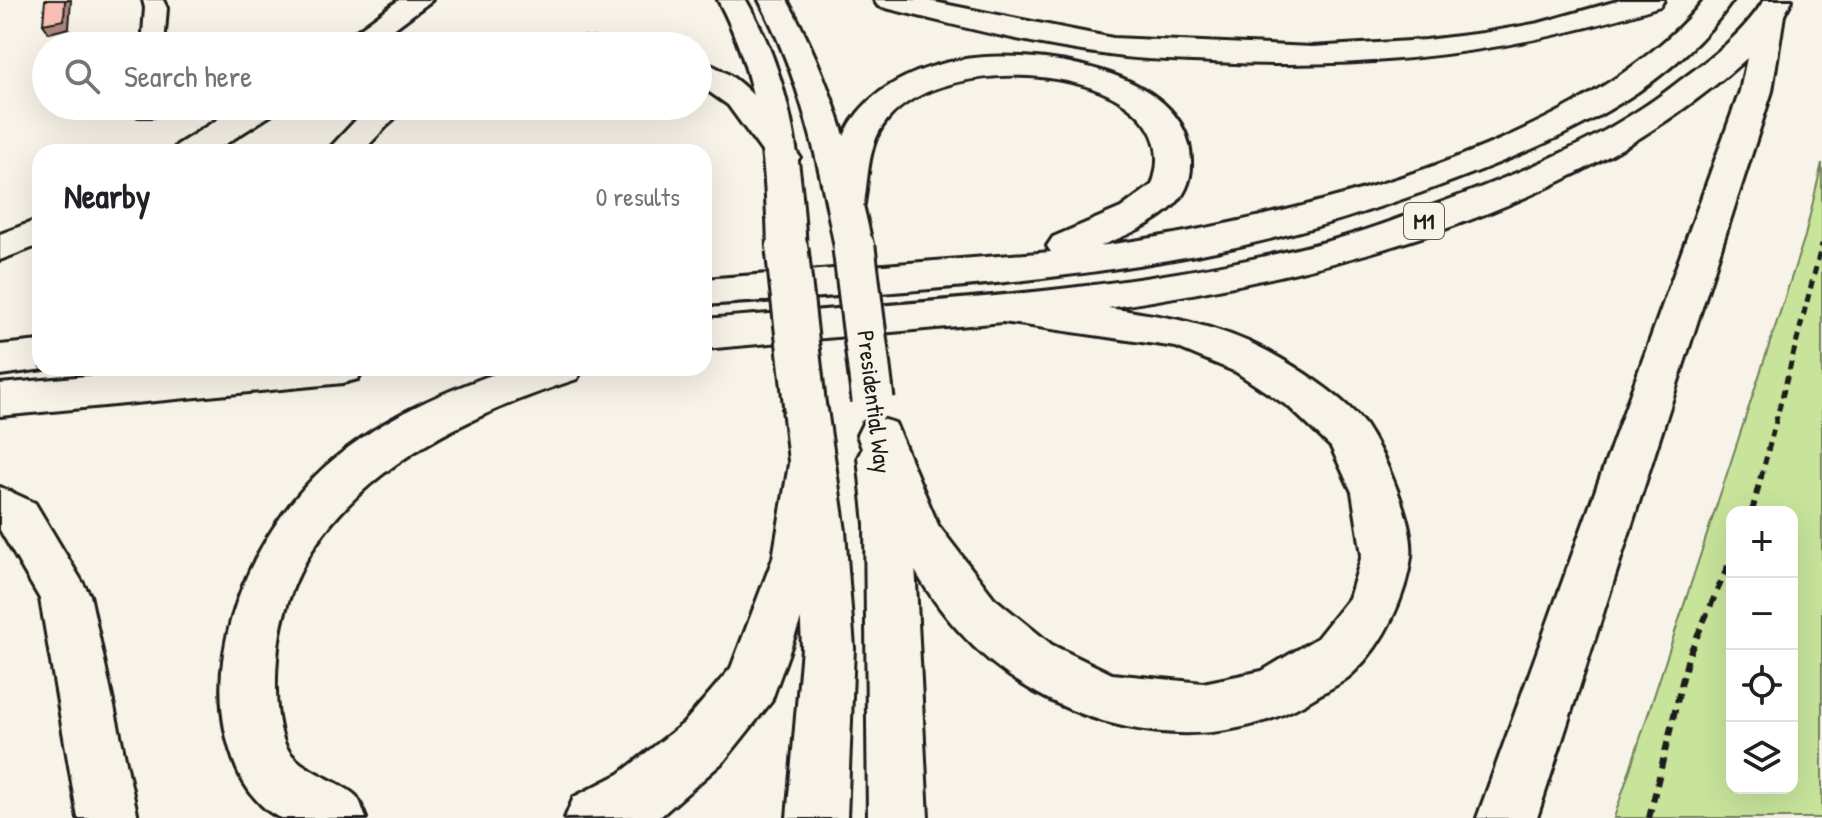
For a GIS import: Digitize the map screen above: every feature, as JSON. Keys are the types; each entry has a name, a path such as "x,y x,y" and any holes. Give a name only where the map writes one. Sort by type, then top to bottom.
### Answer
{"main road":[{"path":"371,32 418,0"},
{"path":"732,0 749,26 771,87 783,157 787,249 821,531 828,648 817,818"},
{"name":"Presidential Way","path":"773,0 809,76 846,204 854,248 889,524 898,818"},
{"path":"888,0 995,26 1104,46 1243,55 1378,55 1492,42 1584,23 1650,0"},
{"name":"M1","path":"712,333 1012,288 1157,248 1295,221 1396,190 1510,148 1622,86 1685,41 1719,0"},
{"path":"1507,818 1756,91 1774,8"},
{"name":"M1","path":"712,292 1186,284 1325,255 1550,174 1656,119 1729,57 1774,8"},
{"path":"846,204 856,145 870,120 888,100 952,71 986,66 1037,66 1070,71 1110,84 1146,104 1165,124 1174,148 1174,173 1167,192 1127,220 1012,288"},
{"path":"712,80 739,98 783,157"},
{"path":"202,144 240,120"},
{"path":"350,144 372,120"},
{"path":"0,248 32,234"},
{"path":"876,417 918,536 976,614 1033,662 1107,699 1203,709 1272,695 1336,655 1371,609 1387,555 1376,492 1348,436 1304,396 1251,361 1183,333 1012,288"},
{"path":"0,360 32,357"},
{"path":"0,400 259,376"},
{"path":"336,818 292,793 260,757 247,688 252,628 279,564 308,518 345,478 379,450 451,408 540,376"},
{"path":"595,818 640,795 704,742 752,684 798,558 812,464"},
{"path":"0,506 18,517 65,595 108,818"}],"street":[{"path":"153,0 156,8 154,32"}],"path":[{"path":"1754,506 1822,244"},
{"path":"1649,818 1688,657 1726,571"}],"green space":[{"path":"1822,163 1822,818 1614,818 1805,236"}],"building":[{"path":"45,0 65,0 64,20 43,24"}]}
